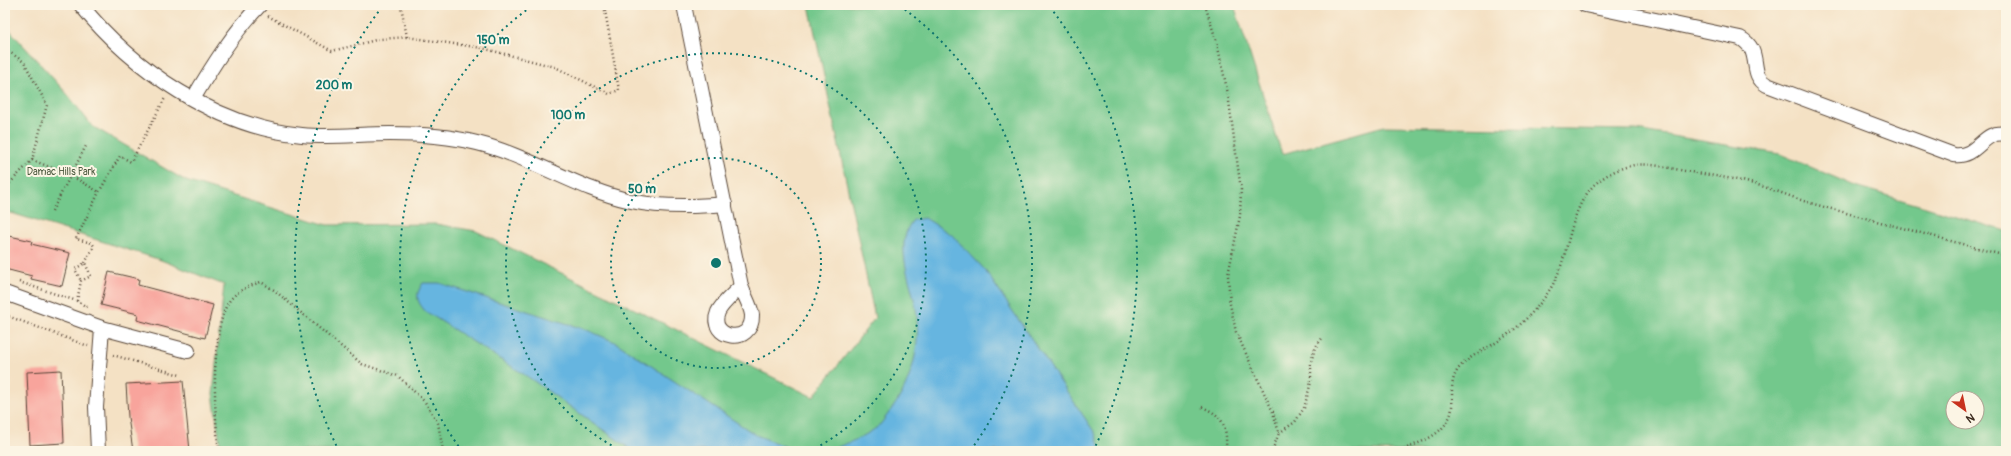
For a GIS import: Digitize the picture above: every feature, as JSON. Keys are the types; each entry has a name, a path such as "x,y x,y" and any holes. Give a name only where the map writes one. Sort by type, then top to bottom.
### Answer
{"street":[{"path":"81,5 118,45 171,86 227,116 263,128 301,135 340,136 389,134 433,136 477,143 600,191 630,201 695,207 725,204"},
{"path":"684,5 741,286"},
{"path":"1584,5 1740,38 1752,47 1756,59 1756,73 1759,79 1767,85 1954,155 1967,155 1976,149 1987,138 1997,134 2006,134"},
{"path":"194,99 214,64 234,36 258,7"},
{"path":"5,293 102,328 188,351"},
{"path":"98,451 96,408 102,328"}],"path":[{"path":"402,5 400,6 407,37"},
{"path":"258,7 332,51 380,39 407,37 482,48 555,67 609,94 619,90 604,5"},
{"path":"1205,5 1218,43 1228,94 1242,190 1240,216 1228,275 1230,304 1236,332 1273,412 1279,433"},
{"path":"5,48 24,62 47,105 32,160 8,185 5,186"},
{"path":"77,301 81,281 75,269 85,263 94,246 92,243 76,239 99,192 120,156 131,162 171,86"},
{"path":"52,211 87,144"},
{"path":"32,160 70,176 99,192"},
{"path":"1400,451 1422,443 1438,432 1449,420 1452,405 1451,389 1455,374 1462,364 1479,352 1506,337 1534,310 1552,286 1564,257 1574,223 1588,191 1606,175 1634,165 1661,166 1754,184 1807,202 2006,256"},
{"path":"81,281 92,276 85,263"},
{"path":"12,280 77,301 88,308"},
{"path":"219,451 216,374 220,325 230,300 246,287 261,282 344,347 362,364 398,376 425,402 438,423 443,451"},
{"path":"1272,451 1279,433 1295,422 1304,408 1311,382 1311,362 1315,348 1323,337"},
{"path":"1202,406 1214,412 1223,424 1226,451"}],"green space":[{"name":"Damac Hills Park","path":"809,5 1234,5 1282,154 1384,126 1636,130 1780,154 1855,186 2006,231 2006,451 221,451 213,394 224,285 161,260 5,211 5,25 68,95 92,126 186,181 327,225 436,224 476,231 813,397 875,318"}],"water":[{"path":"925,218 952,235 985,270 1095,433 1100,448 1098,451 826,451 858,439 878,427 896,404 908,381 915,356 918,330 915,305 904,255 904,242 907,231 913,220"},
{"path":"423,283 439,283 587,330 615,342 756,435 794,450 815,451 633,451 531,379 425,311 418,300 418,294"}],"building":[{"path":"5,235 32,241 31,244 70,253 62,286 31,279 32,276 5,269"},
{"path":"109,272 139,279 138,285 213,305 205,338 137,320 138,314 101,305"},
{"path":"61,370 64,443 30,445 27,372"},
{"path":"183,381 190,451 133,451 128,417 126,384"}]}
